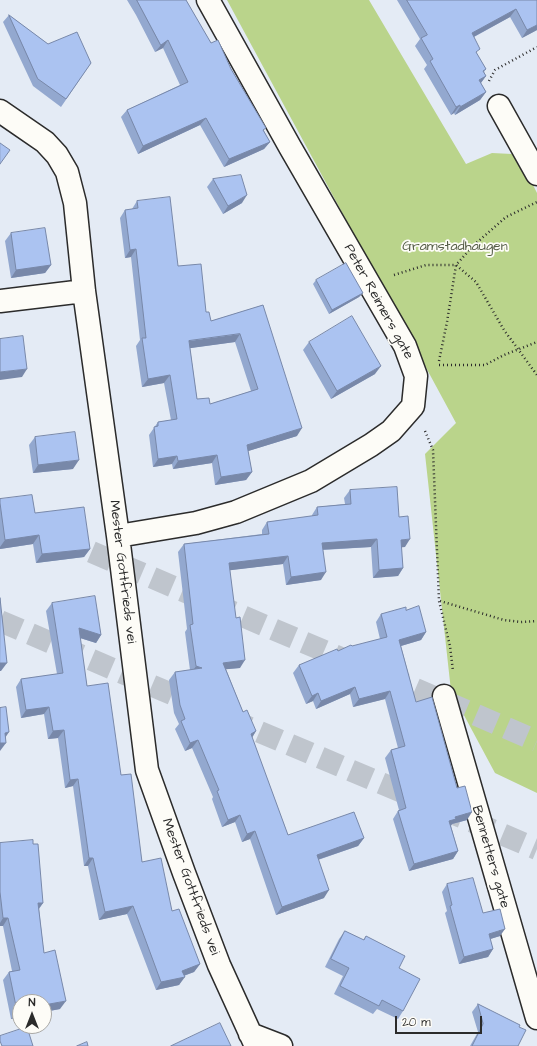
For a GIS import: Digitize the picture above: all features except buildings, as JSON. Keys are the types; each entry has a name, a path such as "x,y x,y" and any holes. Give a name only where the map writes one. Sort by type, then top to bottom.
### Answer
{"street":[{"name":"Peter Reimers gate","path":"208,0 404,346 416,376 413,406"},
{"path":"499,106 537,174"},
{"name":"Mester Gottfrieds vei","path":"0,111 45,142 57,156 67,172 75,203 84,291 118,536 147,770 219,965 253,1040"},
{"path":"0,301 84,291"},
{"path":"118,536 196,523 236,512 311,481 391,431 413,406"},
{"name":"Bennetters gate","path":"444,696 537,1018"},
{"path":"253,1040 281,1046"}],"path":[{"path":"499,106 489,81 495,70 537,47"},
{"path":"439,365 456,264 473,246 506,217 537,202"},
{"path":"369,283 426,265 456,264 476,282 504,330 537,375"},
{"path":"416,376 439,365 485,365 504,355 537,342"},
{"path":"413,406 433,450 439,601 450,646 454,681 450,690 444,696"},
{"path":"439,601 504,620 521,622 537,621"}],"green space":[{"name":"Gramstadhaugen","path":"227,0 369,0 466,164 492,153 512,154 524,167 537,193 537,793 495,773 451,691 425,454 456,423"}],"tunnel":[{"path":"61,539 355,664"},
{"path":"0,621 200,706"},
{"path":"385,676 537,741"},
{"path":"229,719 537,849"}]}
